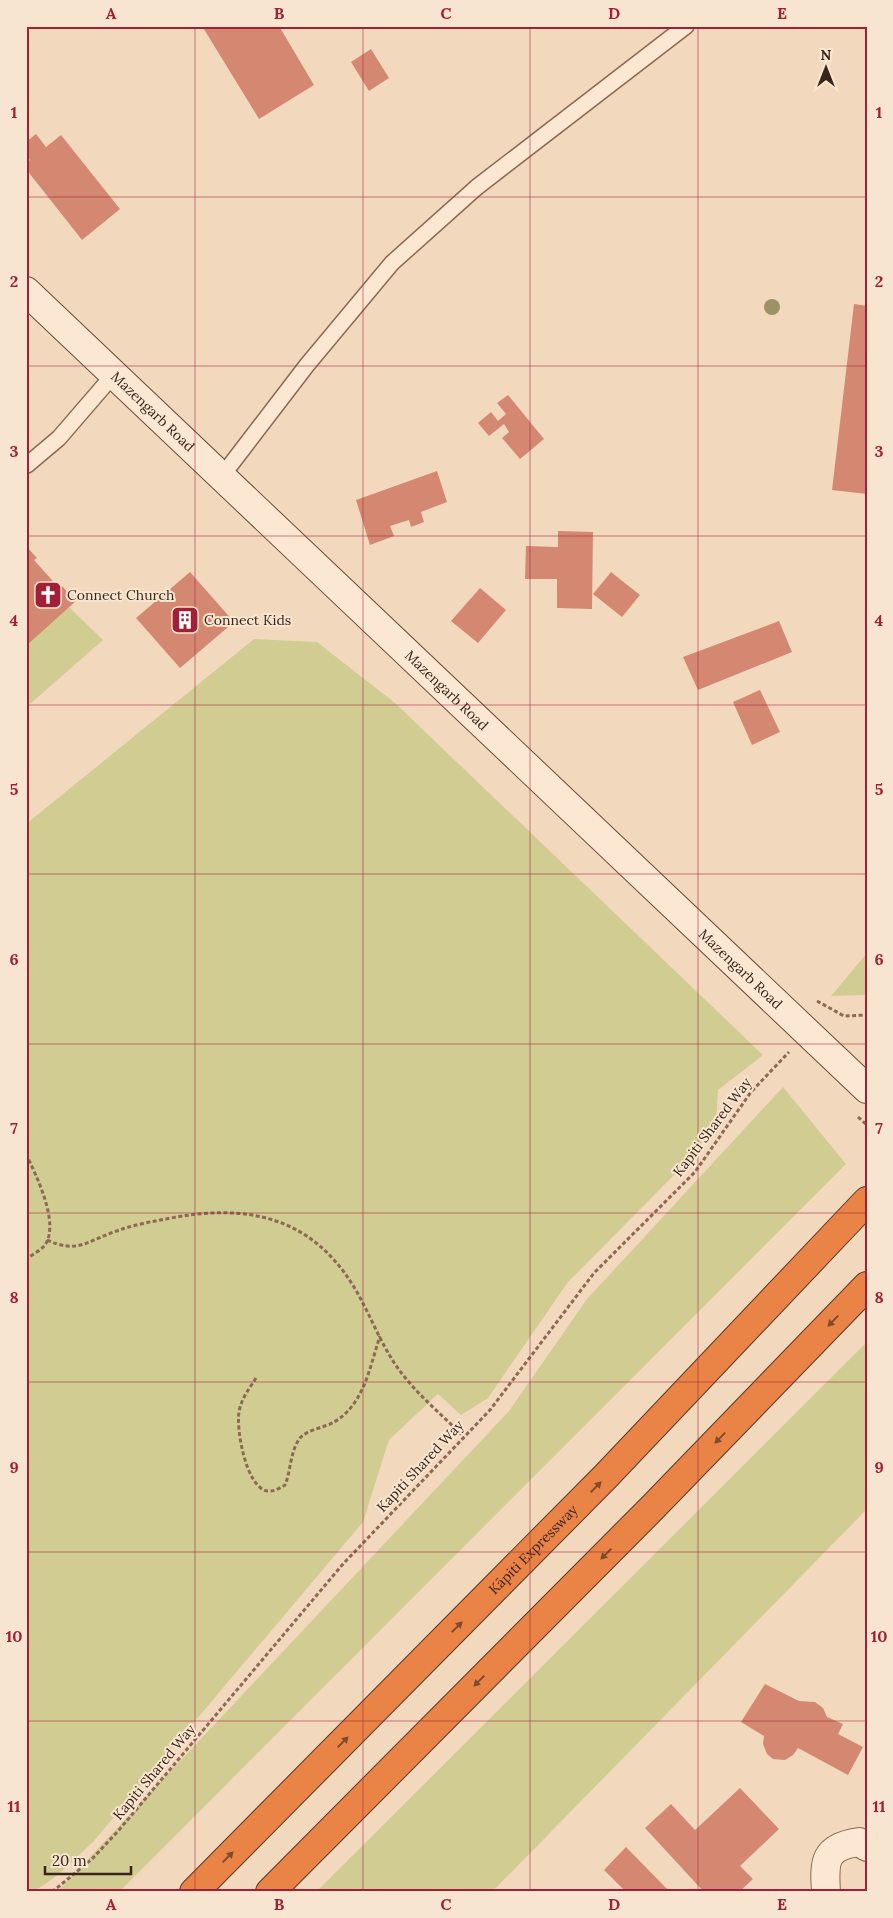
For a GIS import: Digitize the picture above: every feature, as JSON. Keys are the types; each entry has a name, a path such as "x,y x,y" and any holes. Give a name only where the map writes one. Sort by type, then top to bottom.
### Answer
{"highway":[{"name":"Kāpiti Expressway","path":"194,1892 606,1476 867,1201"},
{"path":"270,1892 646,1514 867,1286"}],"main road":[{"name":"Mazengarb Road","path":"26,290 867,1089"},
{"path":"826,1892 824,1866 831,1852 842,1845 859,1842 867,1847"}],"lane":[{"path":"222,476 307,365 392,263 477,186 686,26"},
{"path":"26,465 59,438 115,373"}],"path":[{"path":"814,1001 820,1001 844,1016 867,1015"},
{"name":"Kapiti Shared Way","path":"52,1892 92,1858 119,1830 343,1564 463,1436 490,1410 594,1273 695,1172 751,1092 794,1048"},
{"path":"26,1154 40,1183 49,1216 50,1234 45,1245 26,1259"},
{"path":"47,1240 60,1246 74,1247 86,1245 111,1233 187,1214 219,1212 252,1214 288,1224 318,1242 336,1259 355,1288 394,1364 463,1436"},
{"path":"256,1378 246,1393 239,1411 237,1429 248,1467 256,1484 266,1491 276,1490 285,1486 295,1445 301,1436 333,1423 352,1407 361,1392 380,1336"}],"shaded area":[{"path":"69,607 103,640 30,704 26,699 26,646"},
{"path":"254,639 317,642 395,703 763,1055 718,1090 716,1124 684,1165 568,1282 488,1398 461,1415 438,1394 389,1440 363,1522 93,1842 52,1880 34,1890 26,1892 26,824"},
{"path":"867,953 867,995 831,996"},
{"path":"783,1087 846,1164 119,1892 57,1892 509,1411 587,1299"},
{"path":"867,1342 867,1509 492,1892 316,1892"}],"building":[{"path":"202,26 279,26 314,85 259,119"},
{"path":"371,49 389,78 369,91 351,62"},
{"path":"36,134 46,147 61,135 120,209 82,240 26,169 26,163 30,160 26,156 26,142"},
{"path":"854,304 867,306 867,494 832,490"},
{"path":"508,395 544,439 520,459 502,438 509,432 504,424 489,436 478,423 491,412 498,421 506,414 497,403"},
{"path":"437,471 447,502 421,512 424,522 411,527 409,520 390,526 394,536 370,545 356,500"},
{"path":"558,531 593,532 592,609 557,608 557,579 525,579 526,546 558,547"},
{"name":"Connect Church","path":"26,546 37,558 34,560 59,588 62,586 76,601 26,646"},
{"name":"Connect Kids","path":"190,572 234,622 180,668 136,618"},
{"path":"611,572 640,595 622,617 593,594"},
{"path":"480,588 506,610 478,643 451,621"},
{"path":"779,621 792,652 698,690 683,657"},
{"path":"760,690 780,732 752,745 733,702"},
{"path":"765,1684 799,1701 815,1702 823,1708 827,1717 843,1724 838,1734 863,1747 848,1775 798,1748 793,1755 785,1760 773,1759 767,1754 763,1744 764,1736 741,1722"},
{"path":"740,1788 779,1829 740,1866 753,1879 739,1892 720,1892 717,1889 713,1892 704,1892 645,1828 671,1804 695,1830"},
{"path":"626,1847 670,1892 626,1892 604,1870"}],"place":[{"name":"Connect Church","path":"48,595"},
{"name":"Connect Kids","path":"185,620"}]}
